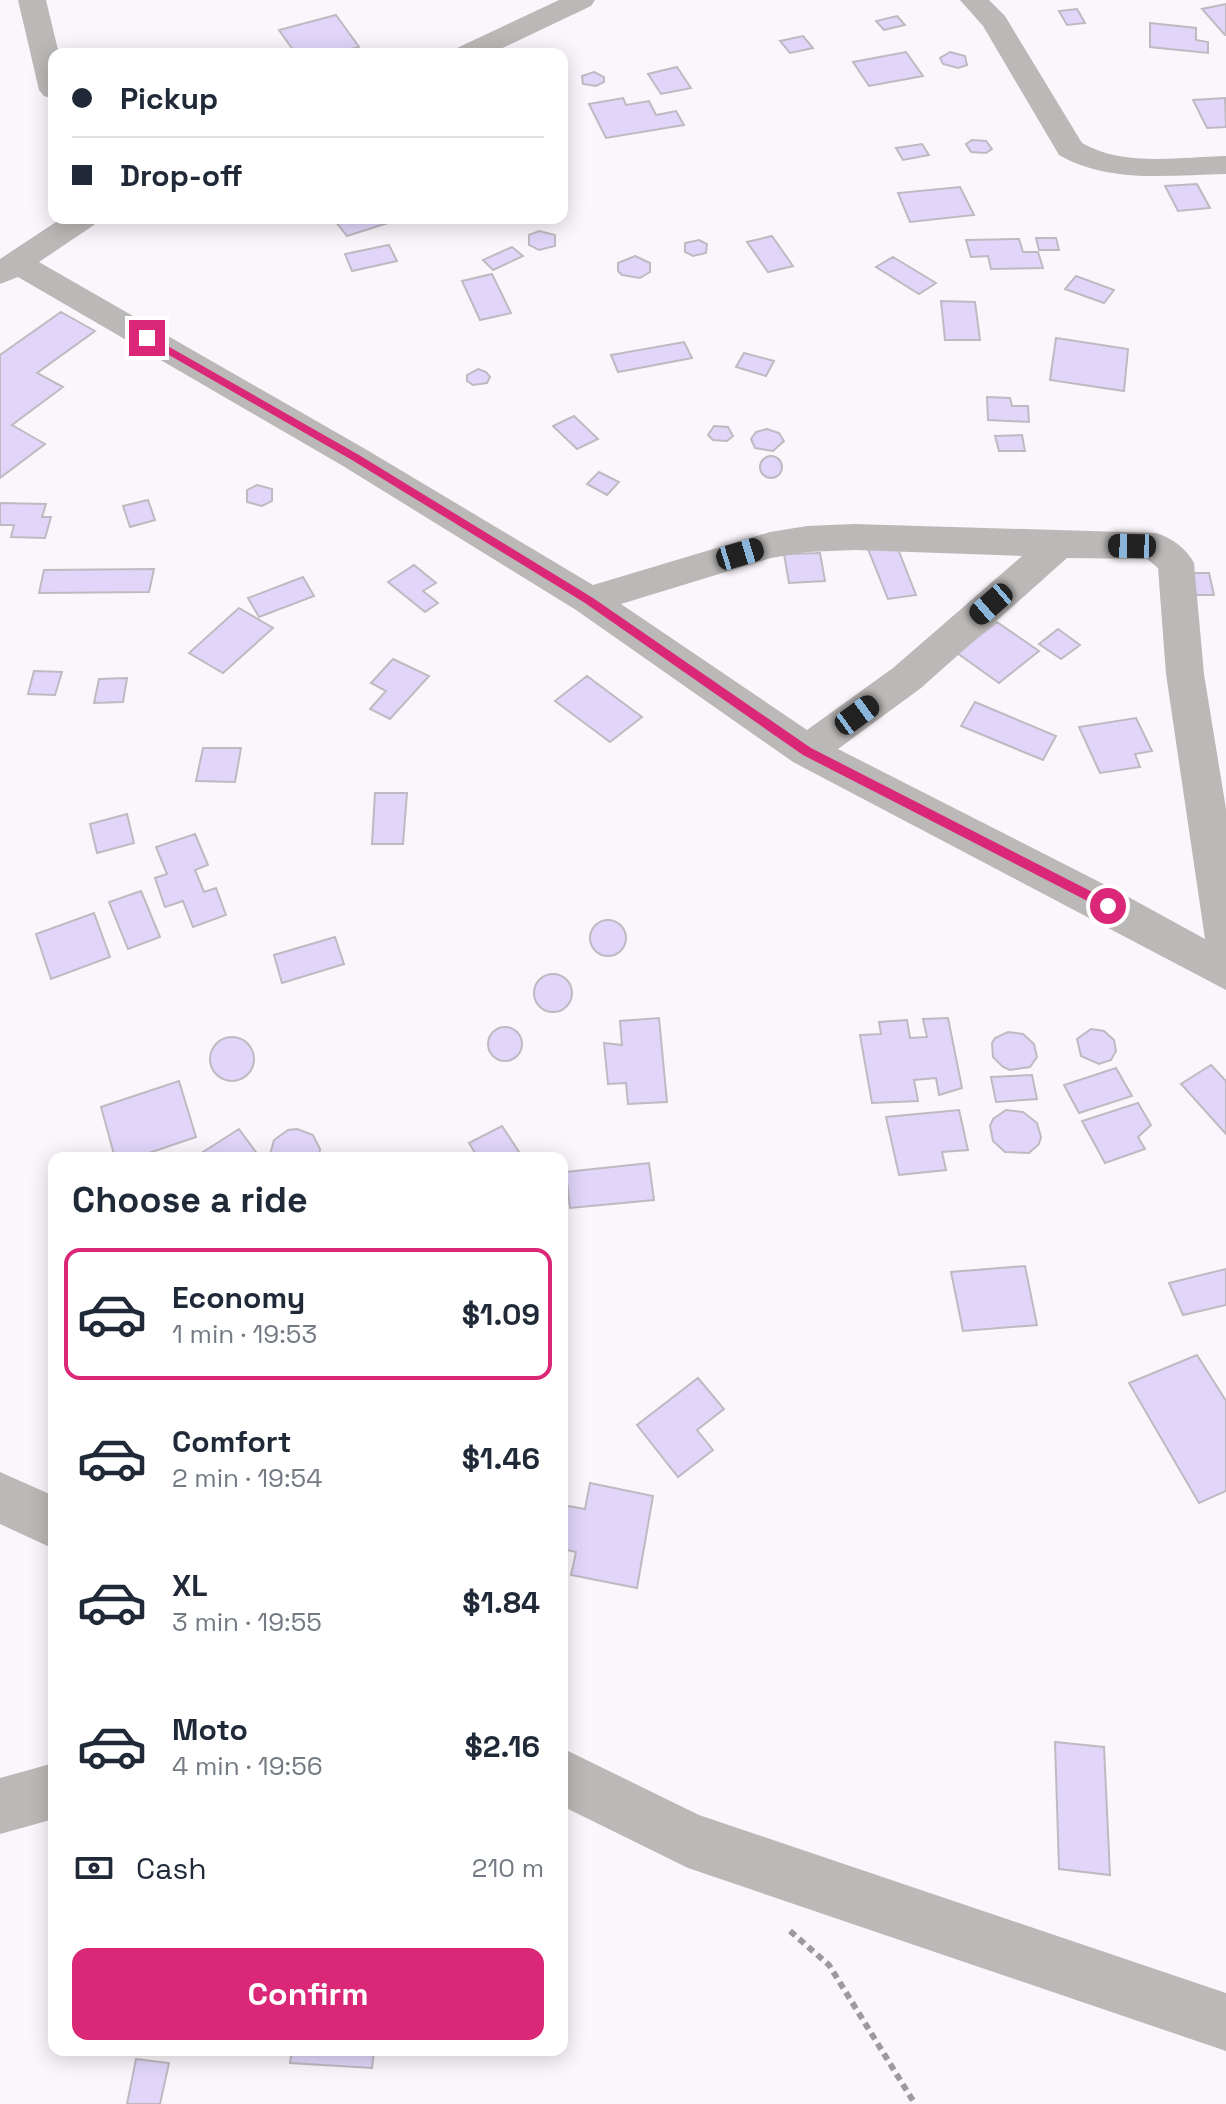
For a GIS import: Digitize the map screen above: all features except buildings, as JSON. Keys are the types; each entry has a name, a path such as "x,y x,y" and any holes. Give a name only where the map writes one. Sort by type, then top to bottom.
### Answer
{"street":[{"path":"32,0 48,65"},
{"path":"480,48 581,0"},
{"path":"974,0 995,22 1070,149 1079,156 1138,164 1226,165"},
{"path":"74,224 8,268 355,458 589,600 807,751 1108,906 1226,972"},
{"path":"589,600 770,545 807,539 854,537 1156,546 1176,563 1185,674 1226,940"},
{"path":"807,751 907,678 1059,545"},
{"path":"0,1497 48,1520"},
{"path":"568,1779 688,1840 1226,2022"},
{"path":"0,1806 48,1793"}],"path":[{"path":"782,1923 829,1965 915,2104"}],"route":[{"path":"147,338 355,458 589,600 807,751 900,802 1108,906"}]}
